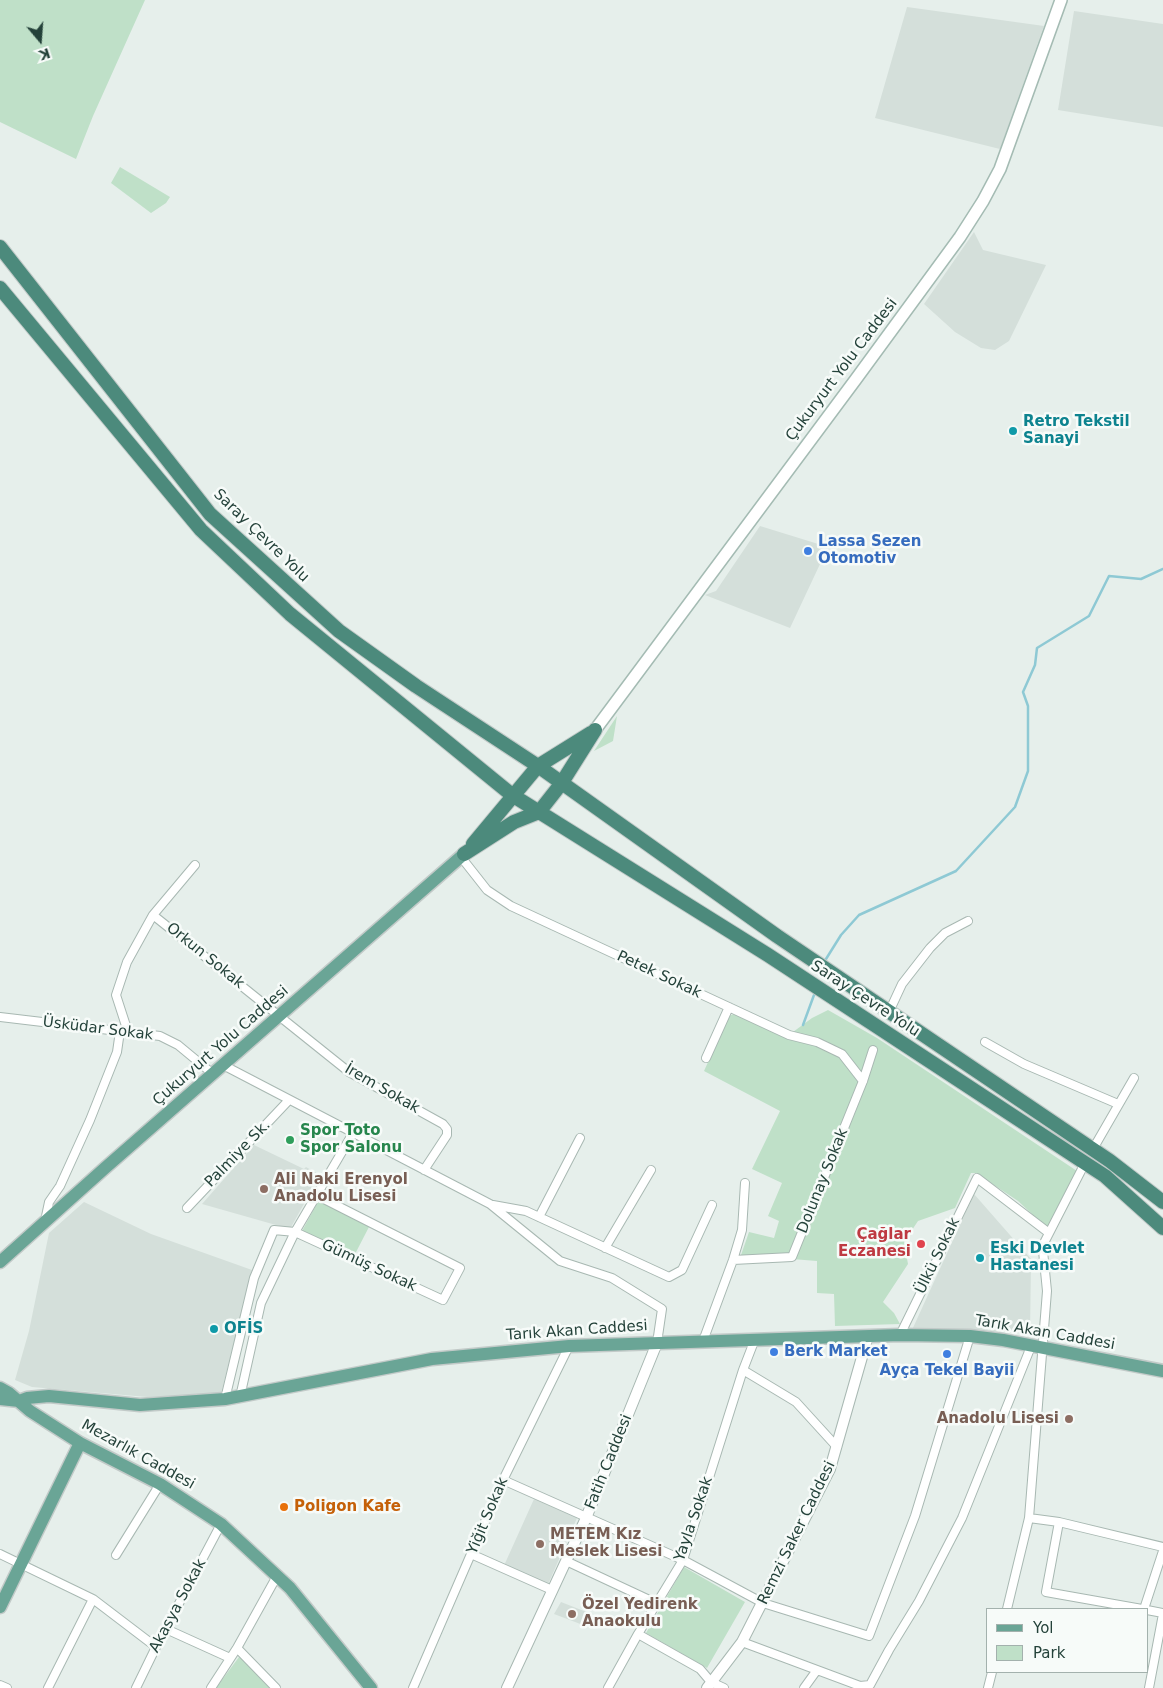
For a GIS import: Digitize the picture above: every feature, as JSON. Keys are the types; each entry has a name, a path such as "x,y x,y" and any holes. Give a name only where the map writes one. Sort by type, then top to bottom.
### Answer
{"highway":[{"name":"Saray Çevre Yolu","path":"0,247 210,514 339,631 416,686 538,766 777,936 1092,1149 1163,1202"},
{"path":"0,288 201,530 290,614 512,795"},
{"path":"463,856 538,766 595,730"},
{"path":"463,856 514,822 539,812 561,784 595,730"},
{"name":"Saray Çevre Yolu","path":"512,795 768,955 1105,1176 1163,1228"}],"main road":[{"name":"Çukuryurt Yolu Caddesi","path":"595,730 856,379 960,237 983,202 1000,170 1061,0"},
{"name":"Çukuryurt Yolu Caddesi","path":"0,1262 463,856"},
{"name":"Tarık Akan Caddesi","path":"19,1401 27,1398 49,1396 140,1405 225,1400 432,1359 569,1346 900,1335 970,1336 1037,1345 1163,1371"},
{"path":"0,1388 19,1401"},
{"path":"0,1399 19,1401"},
{"name":"Mezarlık Caddesi","path":"19,1401 30,1412 80,1443 160,1484 222,1524 290,1588 372,1688"},
{"path":"0,1607 80,1443"}],"street":[{"name":"Petek Sokak","path":"463,856 487,890 511,906 789,1035 817,1042 842,1054 863,1081"},
{"path":"45,1223 49,1202 60,1186 90,1120 124,1031 116,995 127,962 153,915 195,865"},
{"name":"Orkun Sokak","path":"153,915 280,1016"},
{"path":"889,1012 902,984 930,948 945,933 968,921"},
{"path":"706,1058 729,1007"},
{"name":"İrem Sokak","path":"280,1016 350,1072 444,1124 447,1129 447,1135 424,1170"},
{"name":"Üsküdar Sokak","path":"0,1017 160,1036 178,1045 213,1074"},
{"path":"985,1042 1024,1064 1118,1104"},
{"name":"Dolunay Sokak","path":"733,1260 792,1257 863,1081 873,1050"},
{"path":"223,1066 490,1204 560,1261 612,1278 662,1309 657,1343"},
{"path":"1092,1149 1134,1078"},
{"name":"Palmiye Sk.","path":"187,1208 289,1100"},
{"path":"240,1397 261,1303 295,1232 353,1133"},
{"path":"539,1217 580,1138"},
{"path":"1007,1608 1028,1518 1037,1345 1047,1290 1043,1251 1044,1243 1085,1163"},
{"path":"606,1248 652,1170"},
{"name":"Ülkü Sokak","path":"900,1335 977,1178 1048,1233"},
{"path":"703,1342 742,1230 745,1183"},
{"name":"Gümüş Sokak","path":"295,1232 443,1300 460,1268 316,1195"},
{"path":"490,1204 526,1211 668,1277 682,1270 712,1205"},
{"path":"225,1400 256,1272 274,1230 295,1232"},
{"path":"256,1272 272,1278"},
{"name":"Remzi Saker Caddesi","path":"709,1685 742,1642 830,1469 868,1336"},
{"path":"503,1480 683,1560 763,1603 869,1636 915,1516 970,1336"},
{"name":"Yayla Sokak","path":"608,1688 656,1603 683,1560 743,1370 755,1339"},
{"name":"Fatih Caddesi","path":"507,1688 586,1518 657,1343"},
{"path":"742,1642 860,1686 870,1685 919,1602 962,1518 1037,1345"},
{"name":"Yiğit Sokak","path":"413,1688 503,1480 569,1346"},
{"path":"743,1370 796,1402 837,1447"},
{"path":"116,1555 160,1484"},
{"path":"1028,1518 1059,1522 1163,1547"},
{"path":"1059,1522 1046,1592 1133,1608"},
{"name":"Akasya Sokak","path":"136,1688 222,1524"},
{"path":"1145,1608 1163,1551"},
{"path":"0,1554 93,1599 156,1647"},
{"path":"471,1554 552,1590"},
{"path":"566,1561 656,1603"},
{"path":"211,1688 277,1576"},
{"path":"48,1688 93,1599"},
{"path":"1148,1611 1163,1614 1149,1688"},
{"path":"166,1629 230,1658"},
{"path":"638,1634 700,1669 709,1685 724,1688"},
{"path":"236,1648 276,1688"},
{"path":"804,1688 817,1670"},
{"path":"988,1688 992,1673"},
{"path":"0,1685 7,1688"}],"shaded area":[{"path":"907,7 1044,26 1000,149 875,118"},
{"path":"1074,11 1163,24 1163,127 1058,110"},
{"path":"974,232 983,250 1046,265 1009,341 995,350 981,348 955,332 924,304"},
{"path":"760,526 828,547 790,628 705,595 716,591"},
{"name":"Ali Naki Erenyol Anadolu Lisesi","path":"254,1145 320,1175 290,1229 202,1204"},
{"path":"974,1194 1031,1259 1030,1334 970,1329 912,1330"},
{"path":"84,1202 151,1234 252,1270 221,1394 147,1397 32,1387 15,1380 29,1331 49,1233"},
{"name":"METEM Kız Meslek Lisesi","path":"534,1499 577,1518 546,1589 502,1570"},
{"name":"Özel Yedirenk Anaokulu","path":"561,1602 589,1613 583,1625 554,1614"}],"green space":[{"path":"0,0 145,0 93,116 76,159 0,122"},
{"path":"120,167 170,197 166,203 151,213 111,183"},
{"path":"617,716 613,741 594,751"},
{"path":"828,1010 877,1038 1077,1171 1047,1228 1018,1201 976,1173 971,1173 955,1208 918,1221 904,1242 908,1264 883,1302 894,1313 900,1324 835,1326 834,1294 817,1293 817,1261 741,1255 749,1232 774,1238 779,1221 768,1216 782,1183 752,1169 780,1111 704,1071 729,1016 734,1014 793,1032 812,1018"},
{"path":"319,1200 370,1225 354,1256 302,1231"},
{"path":"684,1567 745,1602 707,1668 646,1633"},
{"path":"239,1657 242,1657 272,1688 216,1688"}],"waterway":[{"path":"826,959 841,935 859,915 956,871 1015,807 1028,771 1028,706 1023,692 1035,665 1037,648 1089,616 1109,576 1141,579 1163,569"},
{"path":"803,1025 814,995"}],"place":[{"name":"Retro Tekstil Sanayi","path":"1013,431"},
{"name":"Lassa Sezen Otomotiv","path":"808,551"},
{"name":"Spor Toto Spor Salonu","path":"290,1140"},
{"name":"Ali Naki Erenyol Anadolu Lisesi","path":"264,1189"},
{"name":"Çağlar Eczanesi","path":"921,1244"},
{"name":"Eski Devlet Hastanesi","path":"980,1258"},
{"name":"OFİS","path":"214,1329"},
{"name":"Berk Market","path":"774,1352"},
{"name":"Ayça Tekel Bayii","path":"947,1354"},
{"name":"Anadolu Lisesi","path":"1069,1419"},
{"name":"Poligon Kafe","path":"284,1507"},
{"name":"METEM Kız Meslek Lisesi","path":"540,1544"},
{"name":"Özel Yedirenk Anaokulu","path":"572,1614"}]}
